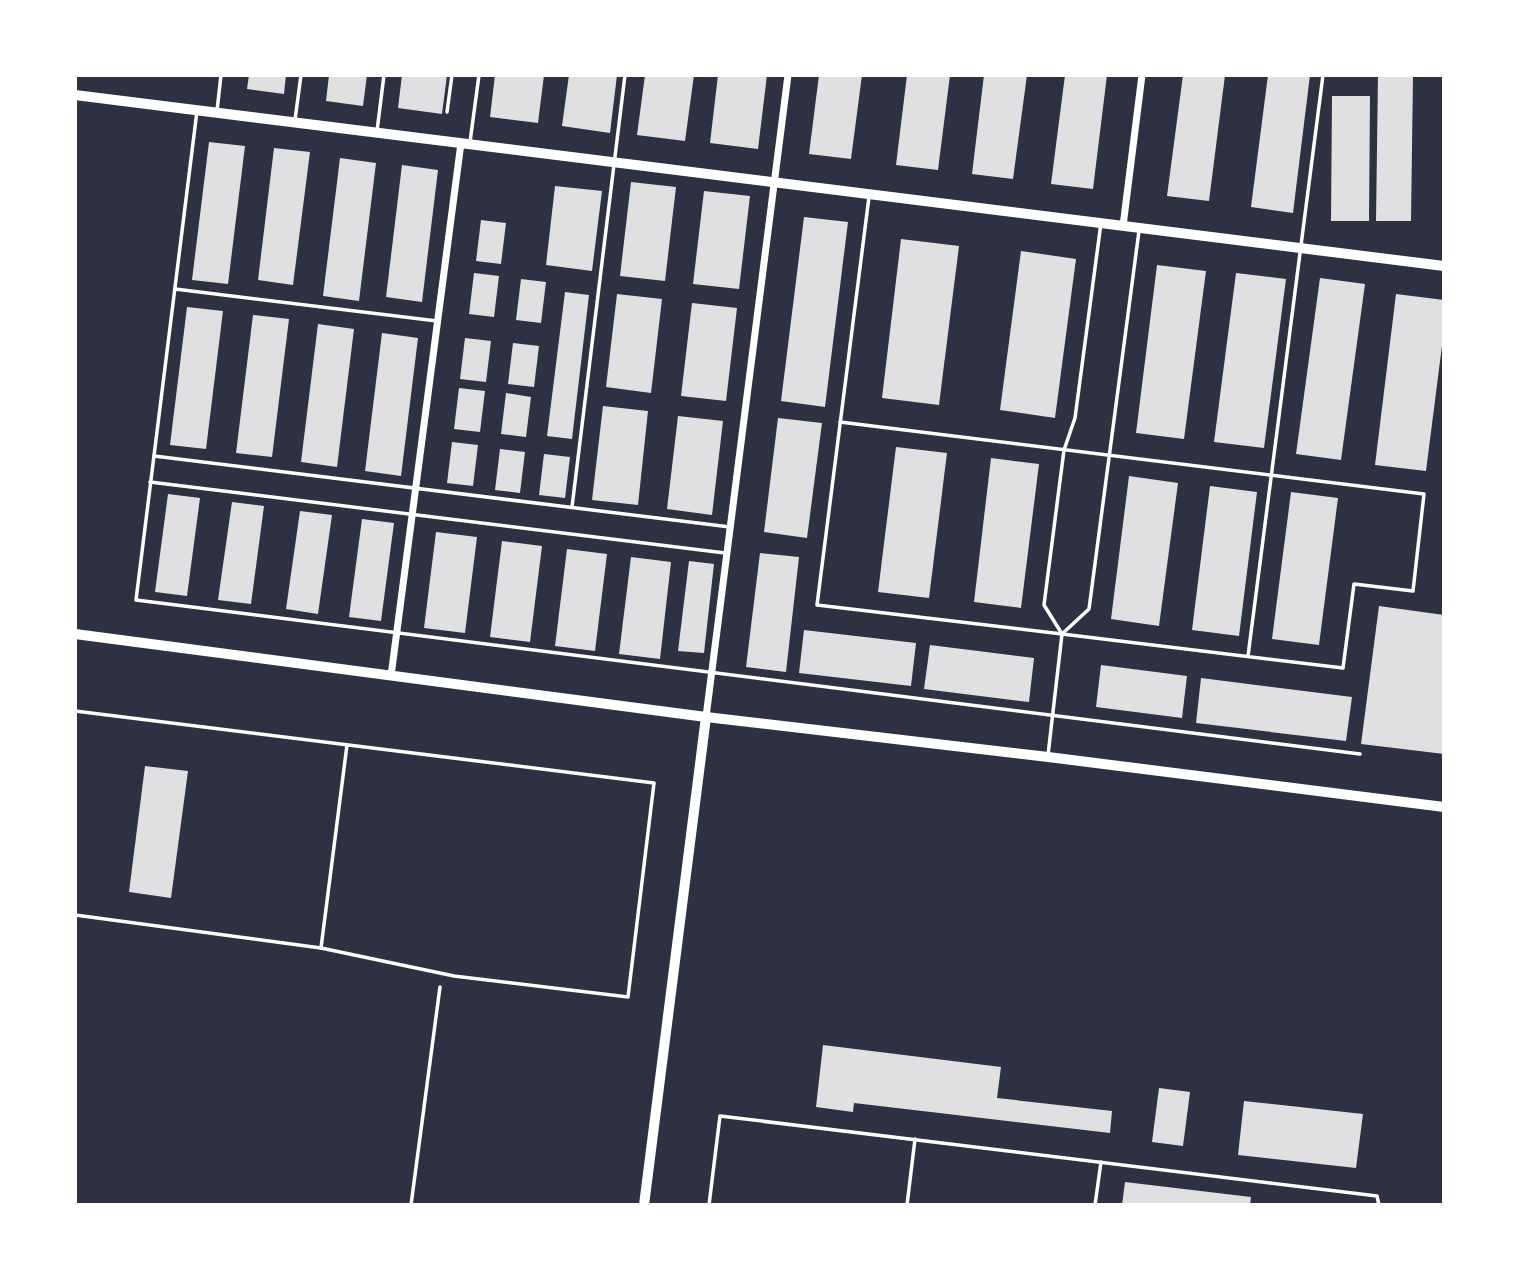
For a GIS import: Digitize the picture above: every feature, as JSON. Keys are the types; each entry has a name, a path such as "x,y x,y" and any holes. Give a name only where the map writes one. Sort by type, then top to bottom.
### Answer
{"street":[{"path":"645,1205 788,75"},
{"path":"1123,226 1142,75"},
{"path":"75,95 1444,266"},
{"path":"391,676 438,321 466,144"},
{"path":"75,634 706,717 1444,807"}],"lane":[{"path":"216,113 221,75"},
{"path":"295,122 301,75"},
{"path":"377,133 384,75"},
{"path":"447,112 452,75"},
{"path":"466,144 479,75"},
{"path":"572,507 625,75"},
{"path":"1248,656 1323,75"},
{"path":"197,110 136,600 1360,754"},
{"path":"840,422 1424,494 1413,591 1354,584 1343,667 817,605 840,422 869,194"},
{"path":"1048,757 1062,634 1044,605 1064,450 1075,418 1101,223"},
{"path":"1062,634 1089,609 1140,228"},
{"path":"175,289 438,321"},
{"path":"154,456 730,527"},
{"path":"150,482 727,553"},
{"path":"75,711 654,783 628,997 454,976 321,948 75,915"},
{"path":"321,948 347,745"},
{"path":"411,1205 440,987"},
{"path":"709,1205 720,1115 1377,1196 1379,1205"},
{"path":"907,1205 915,1139"},
{"path":"1095,1205 1101,1162"}],"building":[{"path":"249,75 286,75 284,94 247,89"},
{"path":"329,75 367,75 363,106 326,101"},
{"path":"402,75 447,75 442,114 398,108"},
{"path":"495,75 544,75 538,123 490,117"},
{"path":"569,75 617,75 610,133 562,126"},
{"path":"645,75 694,75 685,141 637,135"},
{"path":"718,75 767,75 758,149 710,143"},
{"path":"819,75 862,75 851,159 809,154"},
{"path":"907,75 950,75 938,170 896,165"},
{"path":"984,75 1027,75 1013,179 972,174"},
{"path":"1065,75 1107,75 1093,189 1051,184"},
{"path":"1183,75 1225,75 1209,201 1167,196"},
{"path":"1268,75 1310,75 1293,213 1251,207"},
{"path":"1378,75 1413,75 1411,221 1376,221"},
{"path":"1332,96 1370,96 1369,221 1331,221"},
{"path":"209,142 245,146 228,284 192,280"},
{"path":"274,148 310,152 293,285 258,280"},
{"path":"340,158 376,163 359,301 323,296"},
{"path":"402,165 438,170 422,302 386,297"},
{"path":"631,182 676,187 665,281 620,276"},
{"path":"555,186 602,191 592,271 546,265"},
{"path":"704,191 750,196 739,289 693,284"},
{"path":"804,217 848,222 825,407 781,401"},
{"path":"481,220 506,223 501,264 476,261"},
{"path":"901,239 959,246 939,405 882,398"},
{"path":"1021,251 1076,259 1055,418 1000,410"},
{"path":"1157,265 1206,271 1184,439 1136,433"},
{"path":"474,273 499,276 494,317 469,314"},
{"path":"1236,273 1286,279 1264,448 1214,442"},
{"path":"1320,278 1365,284 1341,460 1296,454"},
{"path":"521,279 546,282 541,323 516,320"},
{"path":"565,292 589,295 572,439 547,436"},
{"path":"617,294 662,299 651,393 606,387"},
{"path":"1396,294 1444,300 1444,330 1426,471 1375,465"},
{"path":"692,303 737,308 726,401 681,396"},
{"path":"187,307 223,311 206,449 170,445"},
{"path":"253,315 289,319 272,457 236,453"},
{"path":"318,324 354,329 337,467 301,462"},
{"path":"382,333 418,338 401,476 365,471"},
{"path":"465,338 491,341 486,382 460,379"},
{"path":"513,343 539,346 534,387 508,384"},
{"path":"459,388 485,391 480,432 454,429"},
{"path":"506,393 531,397 526,437 501,434"},
{"path":"603,406 648,411 638,505 592,500"},
{"path":"678,416 723,421 712,515 667,509"},
{"path":"778,418 822,423 807,538 764,532"},
{"path":"452,442 478,445 473,486 447,483"},
{"path":"896,447 947,453 929,598 878,592"},
{"path":"500,449 525,452 520,493 495,490"},
{"path":"544,454 570,457 565,498 539,495"},
{"path":"991,458 1039,464 1021,608 974,602"},
{"path":"1129,476 1178,483 1159,626 1111,619"},
{"path":"1210,486 1257,492 1239,636 1192,630"},
{"path":"1291,492 1338,498 1319,645 1272,639"},
{"path":"168,494 200,498 187,596 155,592"},
{"path":"232,502 264,506 251,604 218,600"},
{"path":"300,511 332,515 318,614 286,609"},
{"path":"362,519 394,523 381,621 349,617"},
{"path":"436,532 477,537 465,633 424,628"},
{"path":"502,541 542,546 530,642 490,637"},
{"path":"567,549 607,554 595,651 555,646"},
{"path":"760,553 799,557 786,672 746,667"},
{"path":"631,557 671,562 660,659 619,654"},
{"path":"689,561 714,564 704,653 678,651"},
{"path":"1379,606 1444,615 1444,754 1361,744"},
{"path":"804,630 916,643 911,686 799,673"},
{"path":"930,645 1034,658 1029,702 924,689"},
{"path":"1101,665 1187,676 1182,718 1096,707"},
{"path":"1201,678 1352,697 1346,741 1196,723"},
{"path":"145,766 188,771 171,898 129,892"},
{"path":"823,1045 1001,1067 997,1098 1112,1111 1110,1133 854,1103 853,1112 816,1107"},
{"path":"1159,1088 1190,1092 1183,1146 1152,1142"},
{"path":"1244,1101 1363,1114 1356,1168 1238,1155"},
{"path":"1125,1182 1251,1197 1250,1205 1122,1205"}]}
